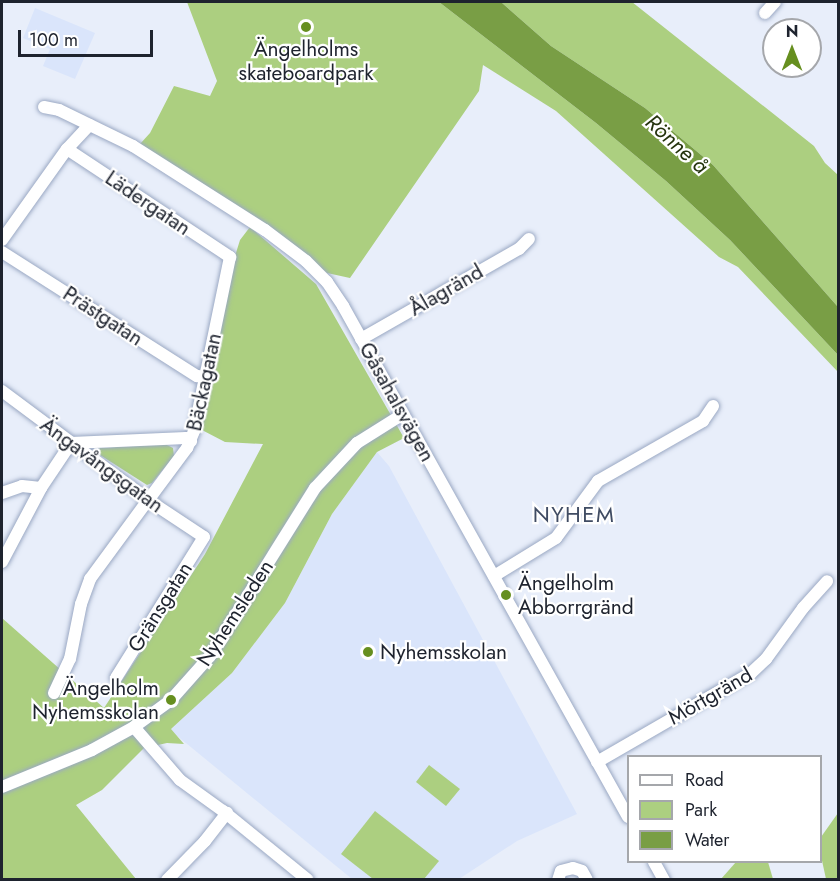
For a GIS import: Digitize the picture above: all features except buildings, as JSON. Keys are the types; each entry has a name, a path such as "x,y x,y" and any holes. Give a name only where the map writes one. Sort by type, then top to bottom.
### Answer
{"street":[{"path":"765,13 775,2"},
{"name":"Gåsahalsvägen","path":"44,107 59,110 157,161 265,230 306,261 327,282 627,815"},
{"path":"2,240 67,149 89,125"},
{"name":"Lädergatan","path":"67,149 230,257"},
{"name":"Ålagränd","path":"361,339 519,249 529,239"},
{"name":"Prästgatan","path":"2,252 197,376 205,377"},
{"name":"Bäckagatan","path":"54,693 70,659 81,604 90,579 191,441 230,257"},
{"name":"Ängavångsgatan","path":"2,391 204,537"},
{"path":"494,576 555,538 598,481 703,421 713,406"},
{"name":"Nyhemsleden","path":"2,787 92,750 134,727 171,700 210,656 315,488 357,443 403,414"},
{"path":"2,562 41,488 71,443 186,438 191,441"},
{"path":"2,493 22,486 41,488"},
{"name":"Gränsgatan","path":"116,678 204,537"},
{"name":"Mörtgränd","path":"597,762 751,673 766,659 802,608 827,581"},
{"path":"134,727 180,780 227,813 308,879"},
{"path":"167,879 205,841 227,813"},
{"path":"655,863 664,879"},
{"path":"558,879 561,871 573,868 582,871 587,879"}],"shaded area":[{"path":"35,8 95,33 75,79 43,66 50,49 23,38"},
{"name":"Nyhemsskolan","path":"377,452 389,466 577,814 517,841 459,879 352,879 170,730 232,673 285,603 332,514"}],"green space":[{"path":"187,2 439,2 596,123 666,181 730,240 838,355 838,372 738,267 719,257 556,111 483,65 479,91 350,278 327,273 279,234 140,144 150,133 174,86 210,96 217,81"},
{"path":"501,2 632,2 814,146 825,163 838,175 838,307 713,165 645,108 551,46"},
{"path":"250,227 316,284 404,438 377,452 332,514 285,603 232,673 171,729 184,744 167,743 144,748 102,790 76,805 136,879 2,879 2,618 104,708 205,554 263,444 225,442 200,429 235,256 240,240"},
{"path":"165,444 173,448 174,456 152,483 147,485 100,455 97,450 100,448"},
{"path":"429,765 460,789 446,806 416,782"},
{"path":"375,811 439,861 424,879 373,879 341,854"},
{"path":"838,813 838,879 826,879 822,861 822,836"},
{"path":"735,863 768,863 773,879 721,879"}],"water":[{"name":"Rönne å","path":"439,2 501,2 551,46 645,108 713,165 838,307 838,355 730,240 666,181 596,123"}],"place":[{"name":"Ängelholms skateboardpark","path":"306,27"},
{"name":"Ängelholm Abborrgränd","path":"506,595"},
{"name":"Nyhemsskolan","path":"368,652"},
{"name":"Ängelholm Nyhemsskolan","path":"171,700"}],"district":[{"name":"NYHEM","path":"574,515"}]}
